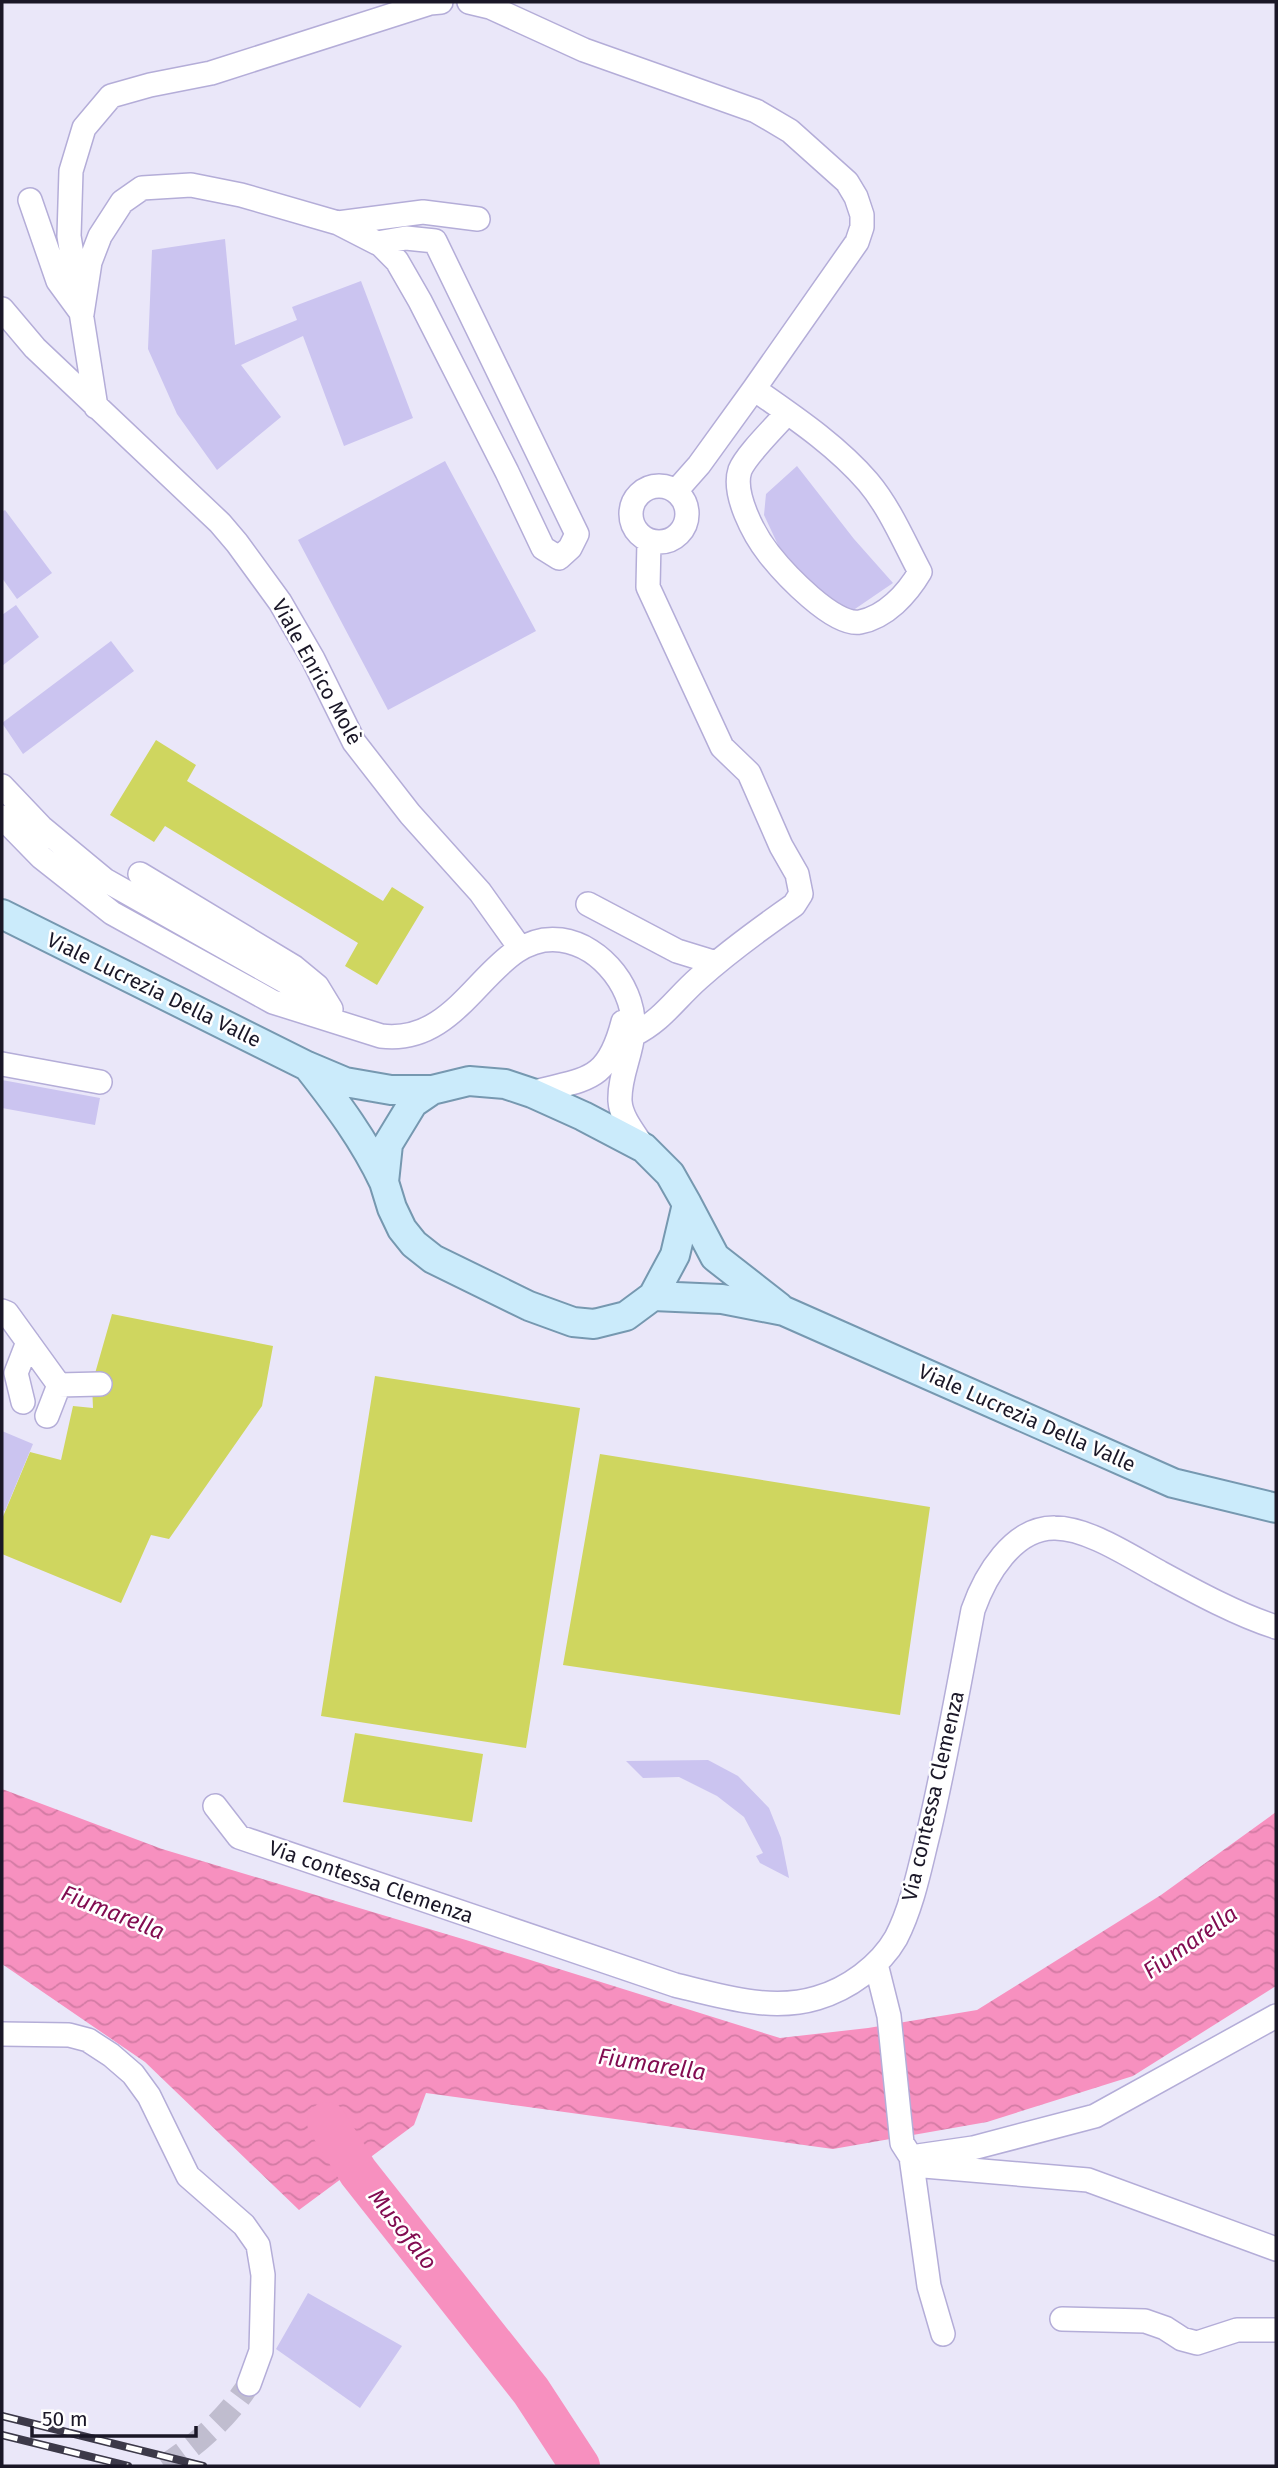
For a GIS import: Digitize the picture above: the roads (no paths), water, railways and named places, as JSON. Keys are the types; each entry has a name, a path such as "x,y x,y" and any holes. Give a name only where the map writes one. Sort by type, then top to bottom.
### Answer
{"main road":[{"name":"Viale Lucrezia Della Valle","path":"2,914 307,1066 345,1082 391,1090 432,1090 469,1082 505,1084 583,1116 644,1148 670,1174 715,1257 784,1311"},
{"name":"Viale Lucrezia Della Valle","path":"307,1066 369,1150 402,1229 414,1244 433,1258 529,1306 573,1322 594,1324 626,1316 653,1296 675,1255 687,1204"},
{"name":"Viale Lucrezia Della Valle","path":"384,1182 388,1144 413,1103 432,1090"},
{"name":"Viale Lucrezia Della Valle","path":"653,1296 722,1299 784,1311 1173,1483 1276,1508"}],"street":[{"path":"96,407 69,236 71,171 84,128 111,96 211,73 441,2"},
{"path":"469,2 490,7 584,50 756,111 790,131 847,182 856,197 862,215 862,228 857,242 754,390 699,465 676,491"},
{"path":"82,314 90,262 100,236 122,202 142,188 191,185 241,194 338,223 377,243 397,261 507,472 543,548 559,558 570,548 577,534 435,241 406,237 377,243"},
{"path":"30,200 58,281 82,314"},
{"path":"338,223 423,212 478,219"},
{"name":"Viale Enrico Molè","path":"2,310 34,348 220,523 237,543 281,602 313,659 354,743 410,814 480,892 520,948"},
{"path":"754,390 818,434 869,483 891,516 920,572 887,610 860,622 845,621 827,611 768,553 746,514 739,494 740,472 749,455 787,413"},
{"path":"667,487 676,491 684,501 687,511 687,521 680,533 663,542 649,541 641,536 634,527 631,509 635,500 649,488 667,487"},
{"path":"633,1035 651,1026 716,963 794,905 801,894 797,874 781,846 748,773 722,747 648,587 649,541"},
{"path":"2,786 41,827 105,880 286,982 340,1024"},
{"path":"2,817 41,857 112,913 273,1002 340,1024 394,1037 426,1028 455,1010 507,957 533,941 550,938 570,941 589,950 603,960 623,985 633,1019 633,1035 621,1084 620,1103 627,1121 644,1148"},
{"path":"140,874 294,967 317,986 340,1024"},
{"path":"588,904 677,951 716,963"},
{"path":"531,1093 580,1082 594,1076 613,1050 628,1002"},
{"path":"2,1064 100,1082"},
{"path":"2,1311 7,1313 58,1385"},
{"path":"23,1402 16,1373 28,1342"},
{"path":"58,1385 100,1384"},
{"path":"47,1416 58,1385"},
{"name":"Via contessa Clemenza","path":"215,1806 239,1837 675,1985 747,2000 793,2003 837,1990 876,1964 895,1939 920,1867 940,1785 973,1610 987,1578 1021,1539 1037,1530 1055,1528 1075,1532 1121,1551 1235,1609 1276,1626"},
{"path":"876,1964 889,2016 906,2150 929,2286 943,2334"},
{"path":"906,2150 973,2148 1095,2116 1276,2016"},
{"path":"2,2034 69,2035 88,2040 111,2054 132,2074 149,2096 188,2176 244,2225 258,2245 263,2275 261,2351 249,2384"},
{"path":"906,2150 924,2166 1088,2180 1276,2249"},
{"path":"1062,2319 1145,2321 1196,2343 1237,2330 1276,2330"}],"water":[{"name":"Fiumarella","path":"2,1789 162,1849 780,2038 868,2028 977,2010 1161,1895 1276,1812 1276,1986 1133,2076 987,2122 833,2149 426,2093 414,2125 299,2210 145,2062 2,1964"}],"waterway":[{"name":"Musofalo","path":"327,2122 358,2172 531,2391 580,2466"}],"tunnel":[{"path":"164,2466 211,2430 232,2408 249,2384"}],"railway":[{"path":"2,2416 203,2466"},
{"path":"2,2435 128,2466"}]}
